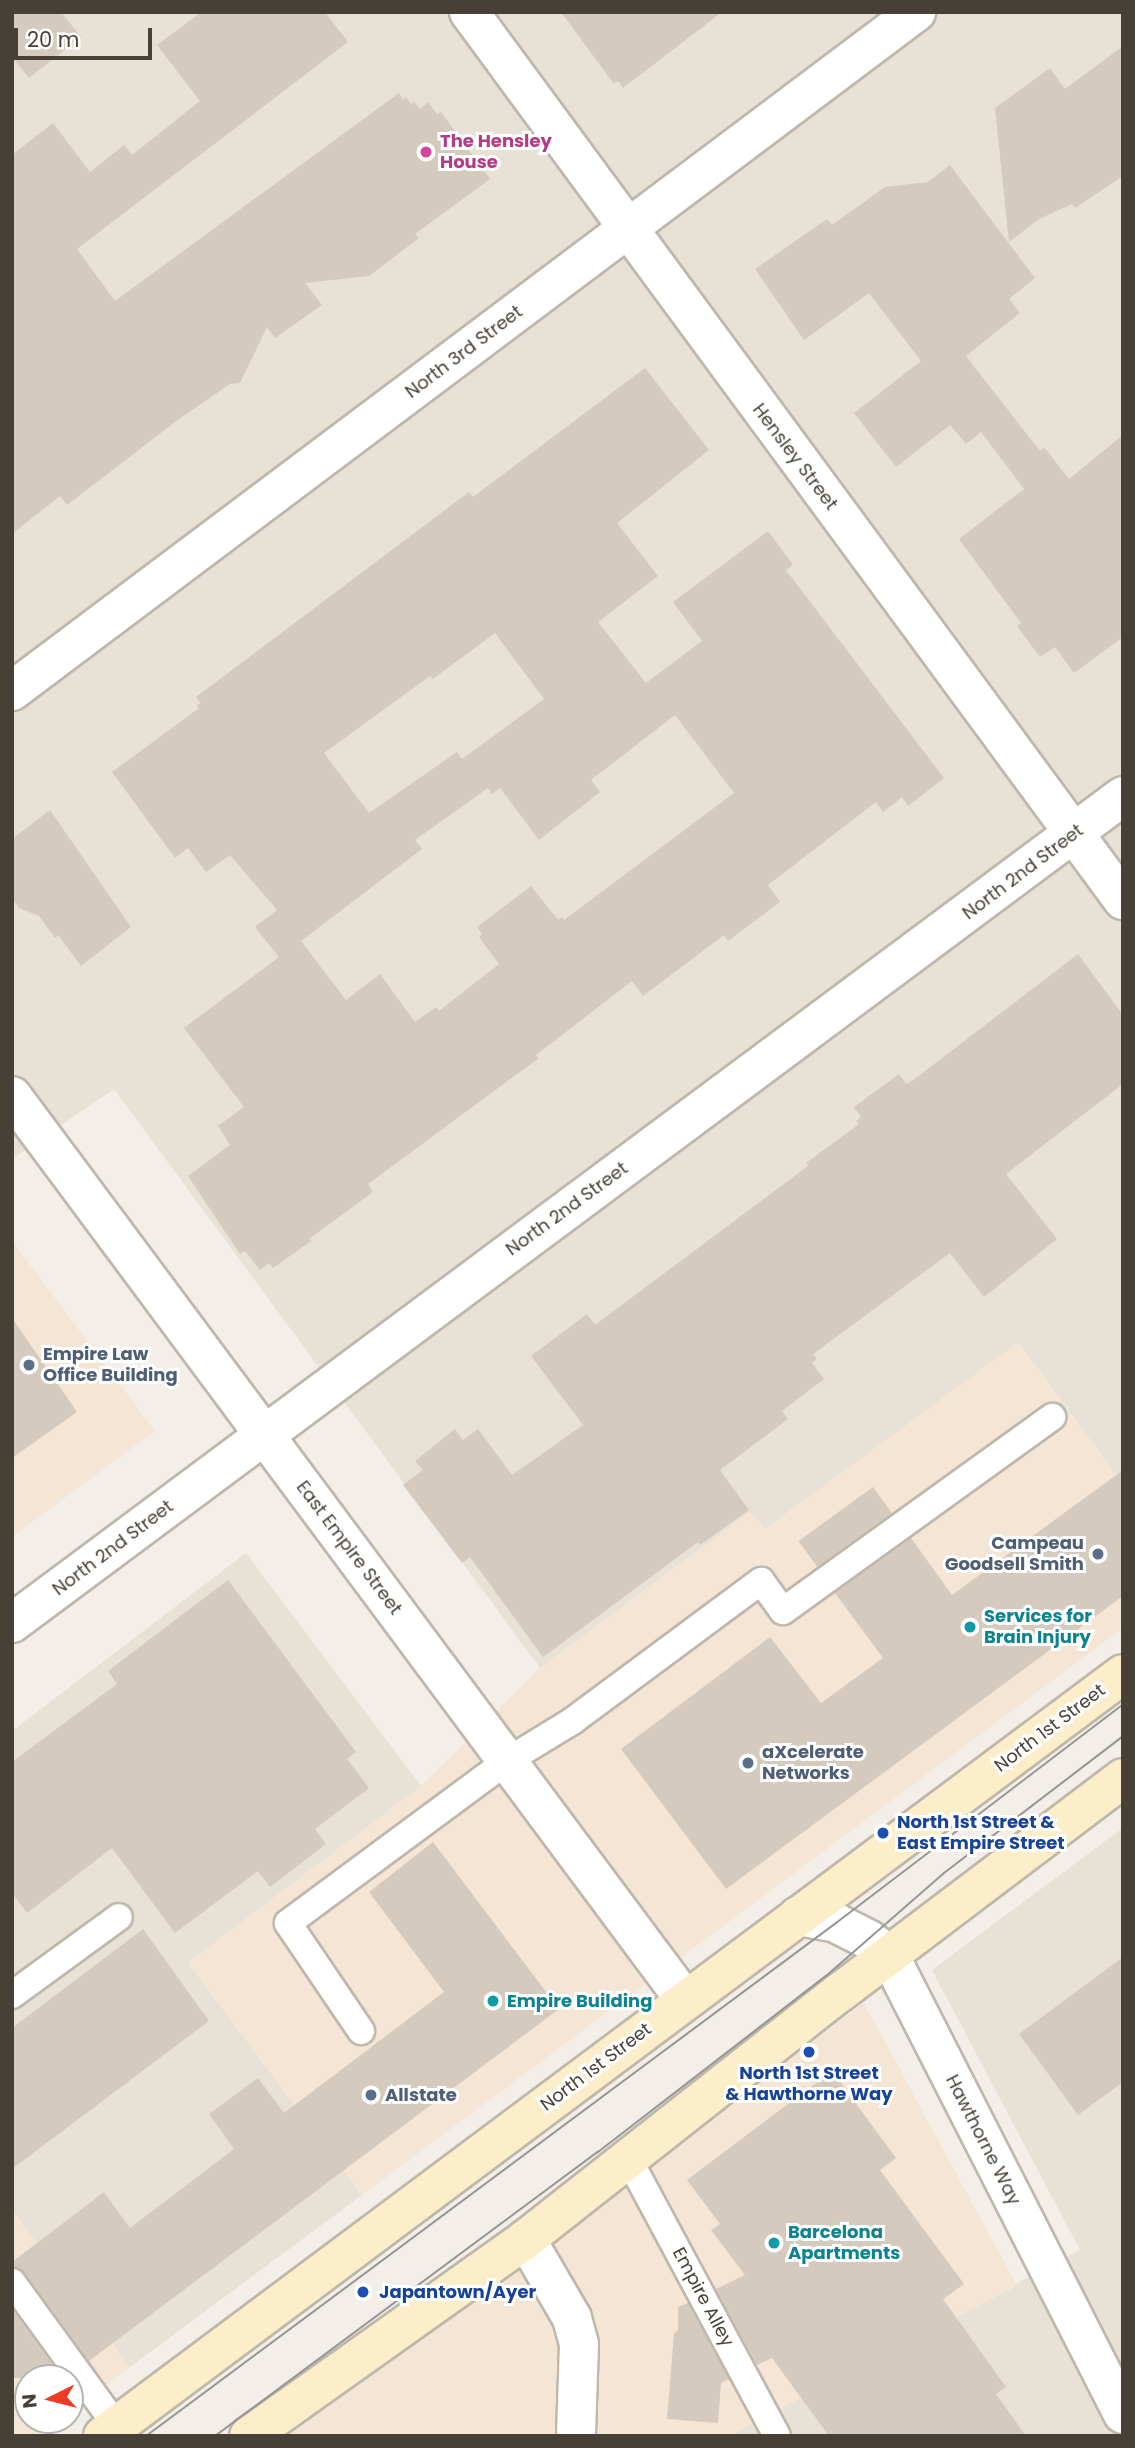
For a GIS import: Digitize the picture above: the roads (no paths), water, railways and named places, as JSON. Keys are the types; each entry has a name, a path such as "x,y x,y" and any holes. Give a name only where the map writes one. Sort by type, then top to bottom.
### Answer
{"main road":[{"name":"North 1st Street","path":"109,2431 1123,1674"},
{"path":"249,2436 526,2239 889,1955 1119,1788"}],"street":[{"name":"Hensley Street","path":"469,12 1123,900"},
{"name":"North 3rd Street","path":"12,691 916,12"},
{"name":"North 2nd Street","path":"12,1623 1123,796"},
{"name":"East Empire Street","path":"12,1096 685,2000"},
{"name":"Hawthorne Way","path":"798,1916 836,1923 869,1940 889,1955 1123,2413"},
{"path":"526,2239 572,2318 579,2344 576,2436"}],"lane":[{"path":"361,2031 288,1923 507,1761 571,1721 761,1581 783,1611 1052,1417"},
{"path":"12,1995 119,1917"},
{"name":"Empire Alley","path":"628,2158 776,2436"},
{"path":"12,2282 109,2431"}],"tram line":[{"path":"146,2436 836,1923 1123,1704"},
{"path":"215,2436 598,2152 826,1976 944,1873 1123,1736"}],"place":[{"name":"The Hensley House","path":"426,152"},
{"name":"Empire Law Office Building","path":"29,1365"},
{"name":"Campeau Goodsell Smith","path":"1098,1554"},
{"name":"Services for Brain Injury","path":"970,1627"},
{"name":"aXcelerate Networks","path":"748,1763"},
{"name":"North 1st Street & East Empire Street","path":"883,1833"},
{"name":"Empire Building","path":"493,2001"},
{"name":"North 1st Street & Hawthorne Way","path":"809,2052"},
{"name":"Allstate","path":"371,2095"},
{"name":"Barcelona Apartments","path":"774,2243"},
{"name":"Japantown/Ayer","path":"363,2292"}]}
